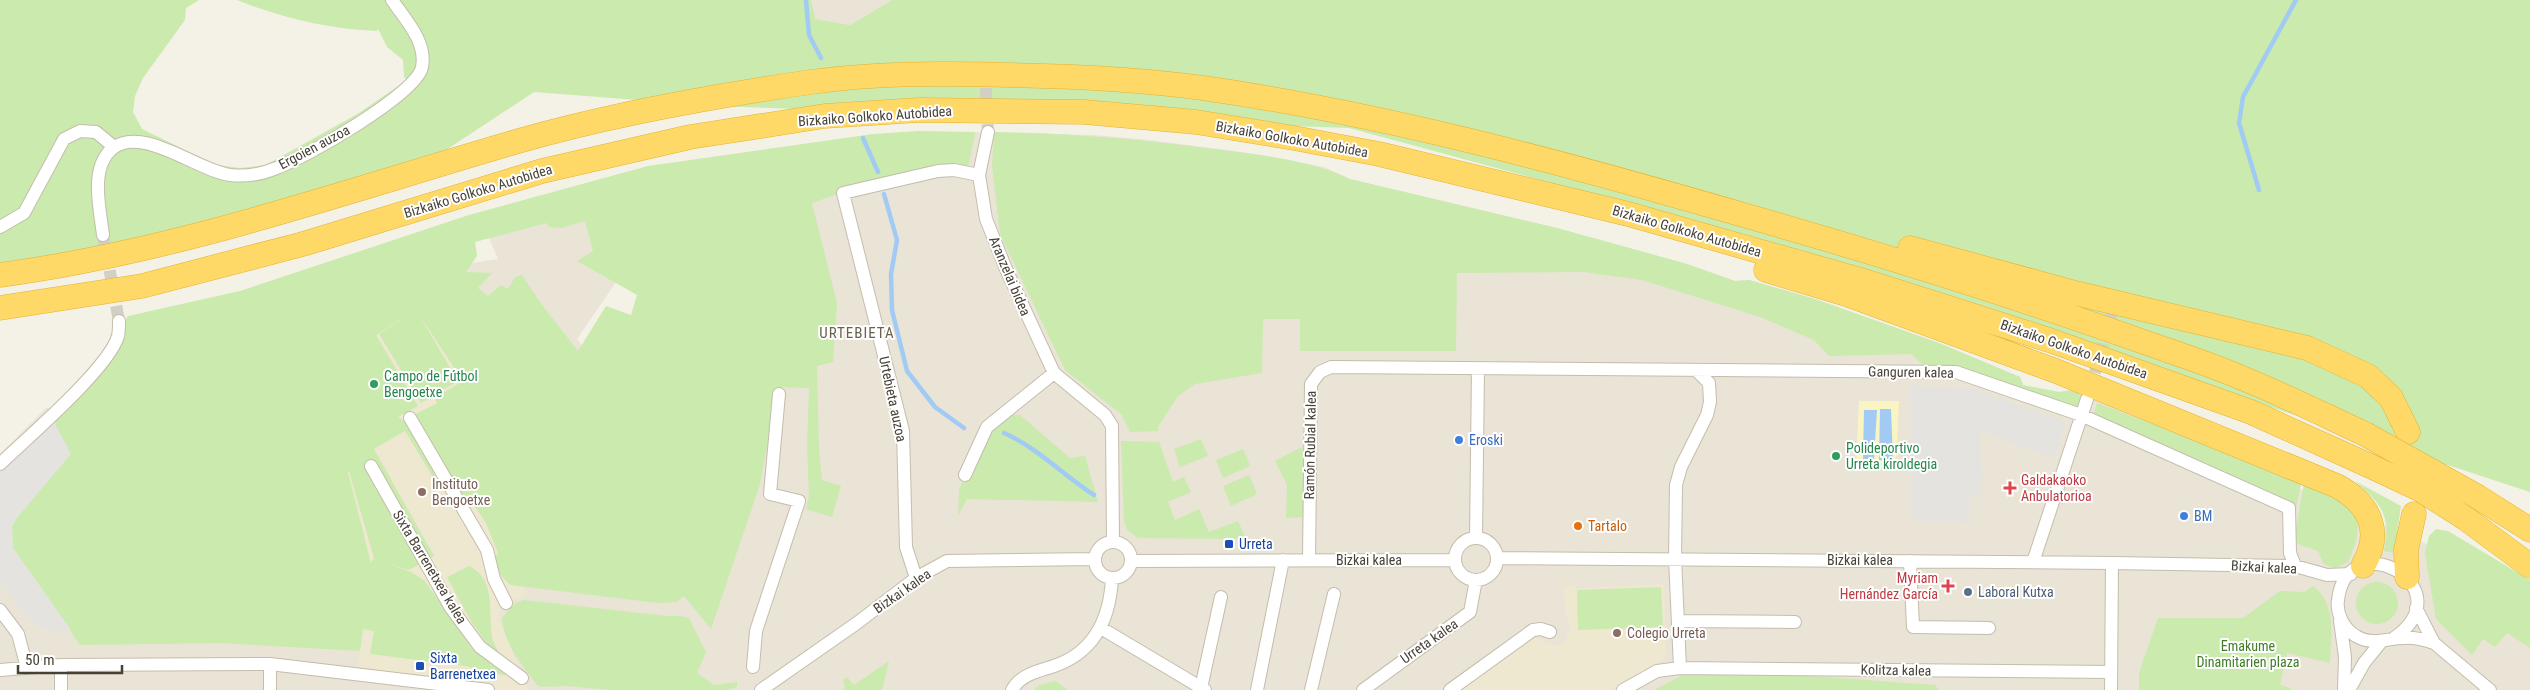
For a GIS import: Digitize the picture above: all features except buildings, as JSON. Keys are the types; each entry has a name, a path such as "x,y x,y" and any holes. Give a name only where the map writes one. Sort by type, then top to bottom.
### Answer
{"highway":[{"name":"Bizkaiko Golkoko Autobidea","path":"0,275 54,268 139,251 290,211 529,138 686,101 818,81 916,73 1084,76 1200,88 1401,124 1653,188 1881,254 2057,312 2239,376 2365,434 2478,498 2530,530"},
{"name":"Bizkaiko Golkoko Autobidea","path":"0,308 142,286 303,244 542,171 690,137 825,116 919,110 1084,112 1196,122 1379,154 1628,214 1864,281 2049,340 2251,412 2368,465 2421,490 2466,518 2530,566"},
{"path":"1653,188 1792,216 2075,294 2307,348 2368,376 2391,398 2408,432"},
{"path":"1628,214 1727,258 1846,294 2056,370 2337,486 2350,494 2363,506 2370,520 2372,532 2371,546 2357,570"},
{"path":"2407,577 2406,550 2414,514"}],"street":[{"name":"Ergoien auzoa","path":"114,148 134,142 152,144 212,170 229,175 247,175 280,167 350,128 403,94 418,79 422,68 422,54 418,38 392,0"},
{"path":"0,227 24,213 64,139 80,131 96,132 114,148 101,165 98,182 103,235"},
{"name":"Aranzelai bidea","path":"988,132 988,140 979,175 986,219 1006,269 1054,373 1105,415 1112,426 1113,541"},
{"name":"Urtebieta auzoa","path":"916,578 906,546 903,431 843,193 938,171 954,170 979,175"},
{"path":"0,464 94,373 108,355 118,336 119,321"},
{"name":"Ramón Rubial kalea","path":"1309,560 1311,384 1320,372 1331,367 1478,369"},
{"path":"1476,538 1478,369"},
{"name":"Ganguren kalea","path":"1478,369 1956,372 2081,415 2289,508 2290,552 2294,566"},
{"path":"1680,668 1675,558 1676,485 1681,467 1707,415 1710,402 1709,383 1696,370"},
{"path":"965,475 987,427 1054,373"},
{"path":"753,667 756,631 799,501 770,494 779,394"},
{"path":"2033,562 2087,399"},
{"path":"410,418 506,603"},
{"name":"Sixta Barrenetxea kalea","path":"371,466 451,608 480,647 522,678"},
{"path":"1476,538 1488,542 1493,547 1497,558 1493,571 1489,576 1476,580 1470,580 1459,572 1454,560 1458,547 1470,539 1476,538"},
{"path":"1113,541 1128,549 1132,560 1123,575 1112,578 1098,570 1095,559 1102,545 1113,541"},
{"name":"Bizkai kalea","path":"1497,558 1910,560 2294,566 2312,572 2339,576 2380,564 2393,566 2407,577"},
{"name":"Bizkai kalea","path":"761,690 857,623 916,578 947,562 1095,559"},
{"name":"Bizkai kalea","path":"1132,560 1454,560"},
{"path":"1257,690 1283,560"},
{"path":"1910,560 1913,627 1989,628"},
{"path":"2111,690 2112,563"},
{"path":"2344,690 2345,657 2338,597 2340,589 2357,570"},
{"name":"Bizkai kalea","path":"2312,572 2330,584 2338,597"},
{"path":"2394,638 2409,626 2416,608 2416,595 2407,577"},
{"path":"1012,690 1025,676 1056,665 1076,654 1089,643 1101,628 1112,578"},
{"name":"Urreta kalea","path":"1363,690 1470,612 1476,580"},
{"path":"1311,690 1334,594"},
{"path":"1101,628 1203,689 1221,597"},
{"path":"2416,608 2434,643 2490,690"},
{"path":"0,610 18,634 28,668"},
{"path":"2339,616 2346,627 2356,636 2368,641 2381,642 2406,637 2434,643"},
{"path":"1678,621 1795,622"},
{"path":"1450,690 1533,630 1541,629 1550,632"},
{"path":"2349,690 2364,663 2381,642"},
{"path":"0,670 61,665 270,664 488,690"},
{"path":"270,664 270,690"},
{"path":"61,665 62,690"},
{"name":"Kolitza kalea","path":"1623,690 1657,671 1680,668 2111,672"}],"shaded area":[{"path":"811,0 892,0 850,25 814,19"},
{"path":"973,132 1093,135 1150,140 1242,152 1324,167 1350,179 1557,228 1687,264 1735,281 1749,280 1815,299 1939,343 2020,377 2023,385 2059,392 2072,390 2438,549 2530,609 2530,690 0,690 0,454 47,407 58,419 12,526 13,548 168,643 283,642 359,651 373,572 375,278 498,259 488,236 588,212 616,282 577,339 605,375 793,195 885,176 892,158 911,163 927,150 954,162 959,161"},
{"name":"Instituto Bengoetxe","path":"400,274 464,387 509,562 527,595 506,603 500,609 499,620 528,690 490,690 358,675 373,572 332,408"},
{"path":"1910,386 1972,389 2066,422 2054,458 1980,431 1982,494 1969,495 1970,523 1911,520"},
{"path":"53,420 71,454 12,526 13,548 71,630 52,631 33,624 0,582 0,473"},
{"name":"Colegio Urreta","path":"1664,584 1666,655 1663,660 1611,690 1462,690 1532,638 1557,646 1566,640 1570,628 1565,612 1564,586 1574,586 1575,589"}],"green space":[{"path":"0,0 199,0 186,8 185,20 143,78 135,96 133,112 142,129 216,165 240,168 266,165 359,113 407,80 404,77 403,60 387,47 378,29 377,31 359,30 306,22 237,0 811,0 815,19 850,25 892,0 2530,0 2530,492 1761,240 1349,128 715,106 534,92 434,158 377,180 0,274"},
{"path":"918,131 973,132 975,134 968,168 841,193 812,203 837,303 833,362 817,366 819,449 822,480 841,486 832,517 806,509 809,496 807,447 809,388 778,387 760,484 711,629 684,596 677,602 658,603 510,585 498,572 495,556 498,553 486,523 472,502 466,508 412,416 437,403 435,398 463,381 418,313 458,381 421,403 379,334 416,310 376,335 418,406 398,417 407,423 439,480 434,479 405,431 374,449 434,556 409,570 386,563 411,572 425,581 472,649 495,667 507,672 505,675 488,673 466,666 370,654 374,631 363,629 360,651 220,643 80,645 13,548 12,526 59,446 55,420 128,316 240,291 469,215 648,166 873,134","holes":["585,221 593,251 577,261 637,295 631,315 606,306 578,351 542,305 522,275 515,277 508,289 501,285 488,296 478,288 492,273 466,272 477,256 475,242 547,223 548,227 561,228","348,472 374,558 371,563"]},
{"path":"994,132 1131,139 1249,153 1301,162 1350,179 1557,228 1687,264 1735,281 1749,280 1815,299 1939,343 2020,377 2023,385 2059,392 2072,390 2087,399 2081,415 1956,372 1930,371 1911,354 1829,356 1814,340 1760,317 1642,280 1584,272 1457,273 1456,351 1300,351 1300,319 1263,319 1262,373 1195,384 1178,396 1159,425 1158,431 1130,432 1121,414 1065,370 1000,234 992,166"},
{"path":"2097,403 2302,480 2296,508 2090,426"},
{"path":"1002,414 1020,415 1070,458 1085,456 1098,502 967,499 958,516 959,490 982,435"},
{"path":"1201,439 1208,456 1180,467 1174,449"},
{"path":"1121,441 1159,442 1173,482 1184,477 1191,492 1168,502 1175,520 1199,509 1209,532 1238,521 1246,539 1138,538 1127,530 1124,521"},
{"path":"1302,447 1306,458 1304,517 1286,518 1287,485 1275,461"},
{"path":"1243,449 1250,466 1223,478 1216,460"},
{"path":"1249,475 1257,494 1231,506 1223,486"},
{"path":"2355,481 2401,506 2394,553 2384,551 2386,528 2382,511 2371,496"},
{"path":"2304,483 2344,500 2353,509 2356,516 2358,524 2356,540 2351,555 2348,562 2335,568 2324,564 2318,551 2298,544 2295,535"},
{"path":"2436,529 2448,531 2530,580 2530,648 2507,633 2495,647 2483,639 2472,655 2436,619 2425,553 2429,536"},
{"path":"469,566 478,572 488,588 492,637 502,659 478,631 447,577"},
{"path":"2381,582 2389,585 2395,591 2398,603 2395,615 2389,621 2373,624 2365,621 2359,615 2356,599 2359,591 2365,585"},
{"name":"Emakume Dinamitarien plaza","path":"2313,586 2321,593 2329,611 2331,622 2330,663 2287,653 2280,685 2291,688 2291,690 2139,690 2139,673 2158,618 2243,618 2280,591 2304,592"},
{"path":"1661,587 1663,627 1578,630 1577,590"},
{"path":"524,600 689,618 706,652 697,673 714,685 737,682 737,687 728,690 611,690 567,686 541,687 537,685 525,670 510,645 503,628 502,618 515,603"},
{"path":"889,661 882,690 842,690 845,688 843,680 847,677 854,685"},
{"path":"1696,668 1935,685 1939,690 1654,690"},
{"path":"1055,681 1068,690 1034,690 1039,685"}],"sand":[{"path":"1859,401 1899,401 1896,469 1856,466"}],"water":[{"path":"1880,409 1891,409 1893,461 1879,460"},
{"path":"1864,410 1877,410 1874,459 1863,459"}],"waterway":[{"path":"806,0 809,35 821,58"},
{"path":"2259,190 2239,123 2243,97 2296,0"},
{"path":"863,138 878,172"},
{"path":"884,194 897,240 891,274 892,310 907,371 935,407 964,428"},
{"path":"1004,433 1028,446 1094,495"}],"tunnel":[{"path":"985,70 988,132"},
{"path":"103,235 119,321"},
{"path":"2090,390 2119,287"}],"place":[{"name":"Campo de Fútbol Bengoetxe","path":"374,384"},
{"name":"Eroski","path":"1459,440"},
{"name":"Polideportivo Urreta kiroldegia","path":"1836,456"},
{"name":"Galdakaoko Anbulatorioa","path":"2010,488"},
{"name":"Instituto Bengoetxe","path":"422,492"},
{"name":"BM","path":"2184,516"},
{"name":"Tartalo","path":"1578,526"},
{"name":"Urreta","path":"1229,544"},
{"name":"Myriam Hernández García","path":"1948,586"},
{"name":"Laboral Kutxa","path":"1968,592"},
{"name":"Colegio Urreta","path":"1617,633"},
{"name":"Sixta Barrenetxea","path":"420,666"}],"district":[{"name":"URTEBIETA","path":"857,333"}]}
